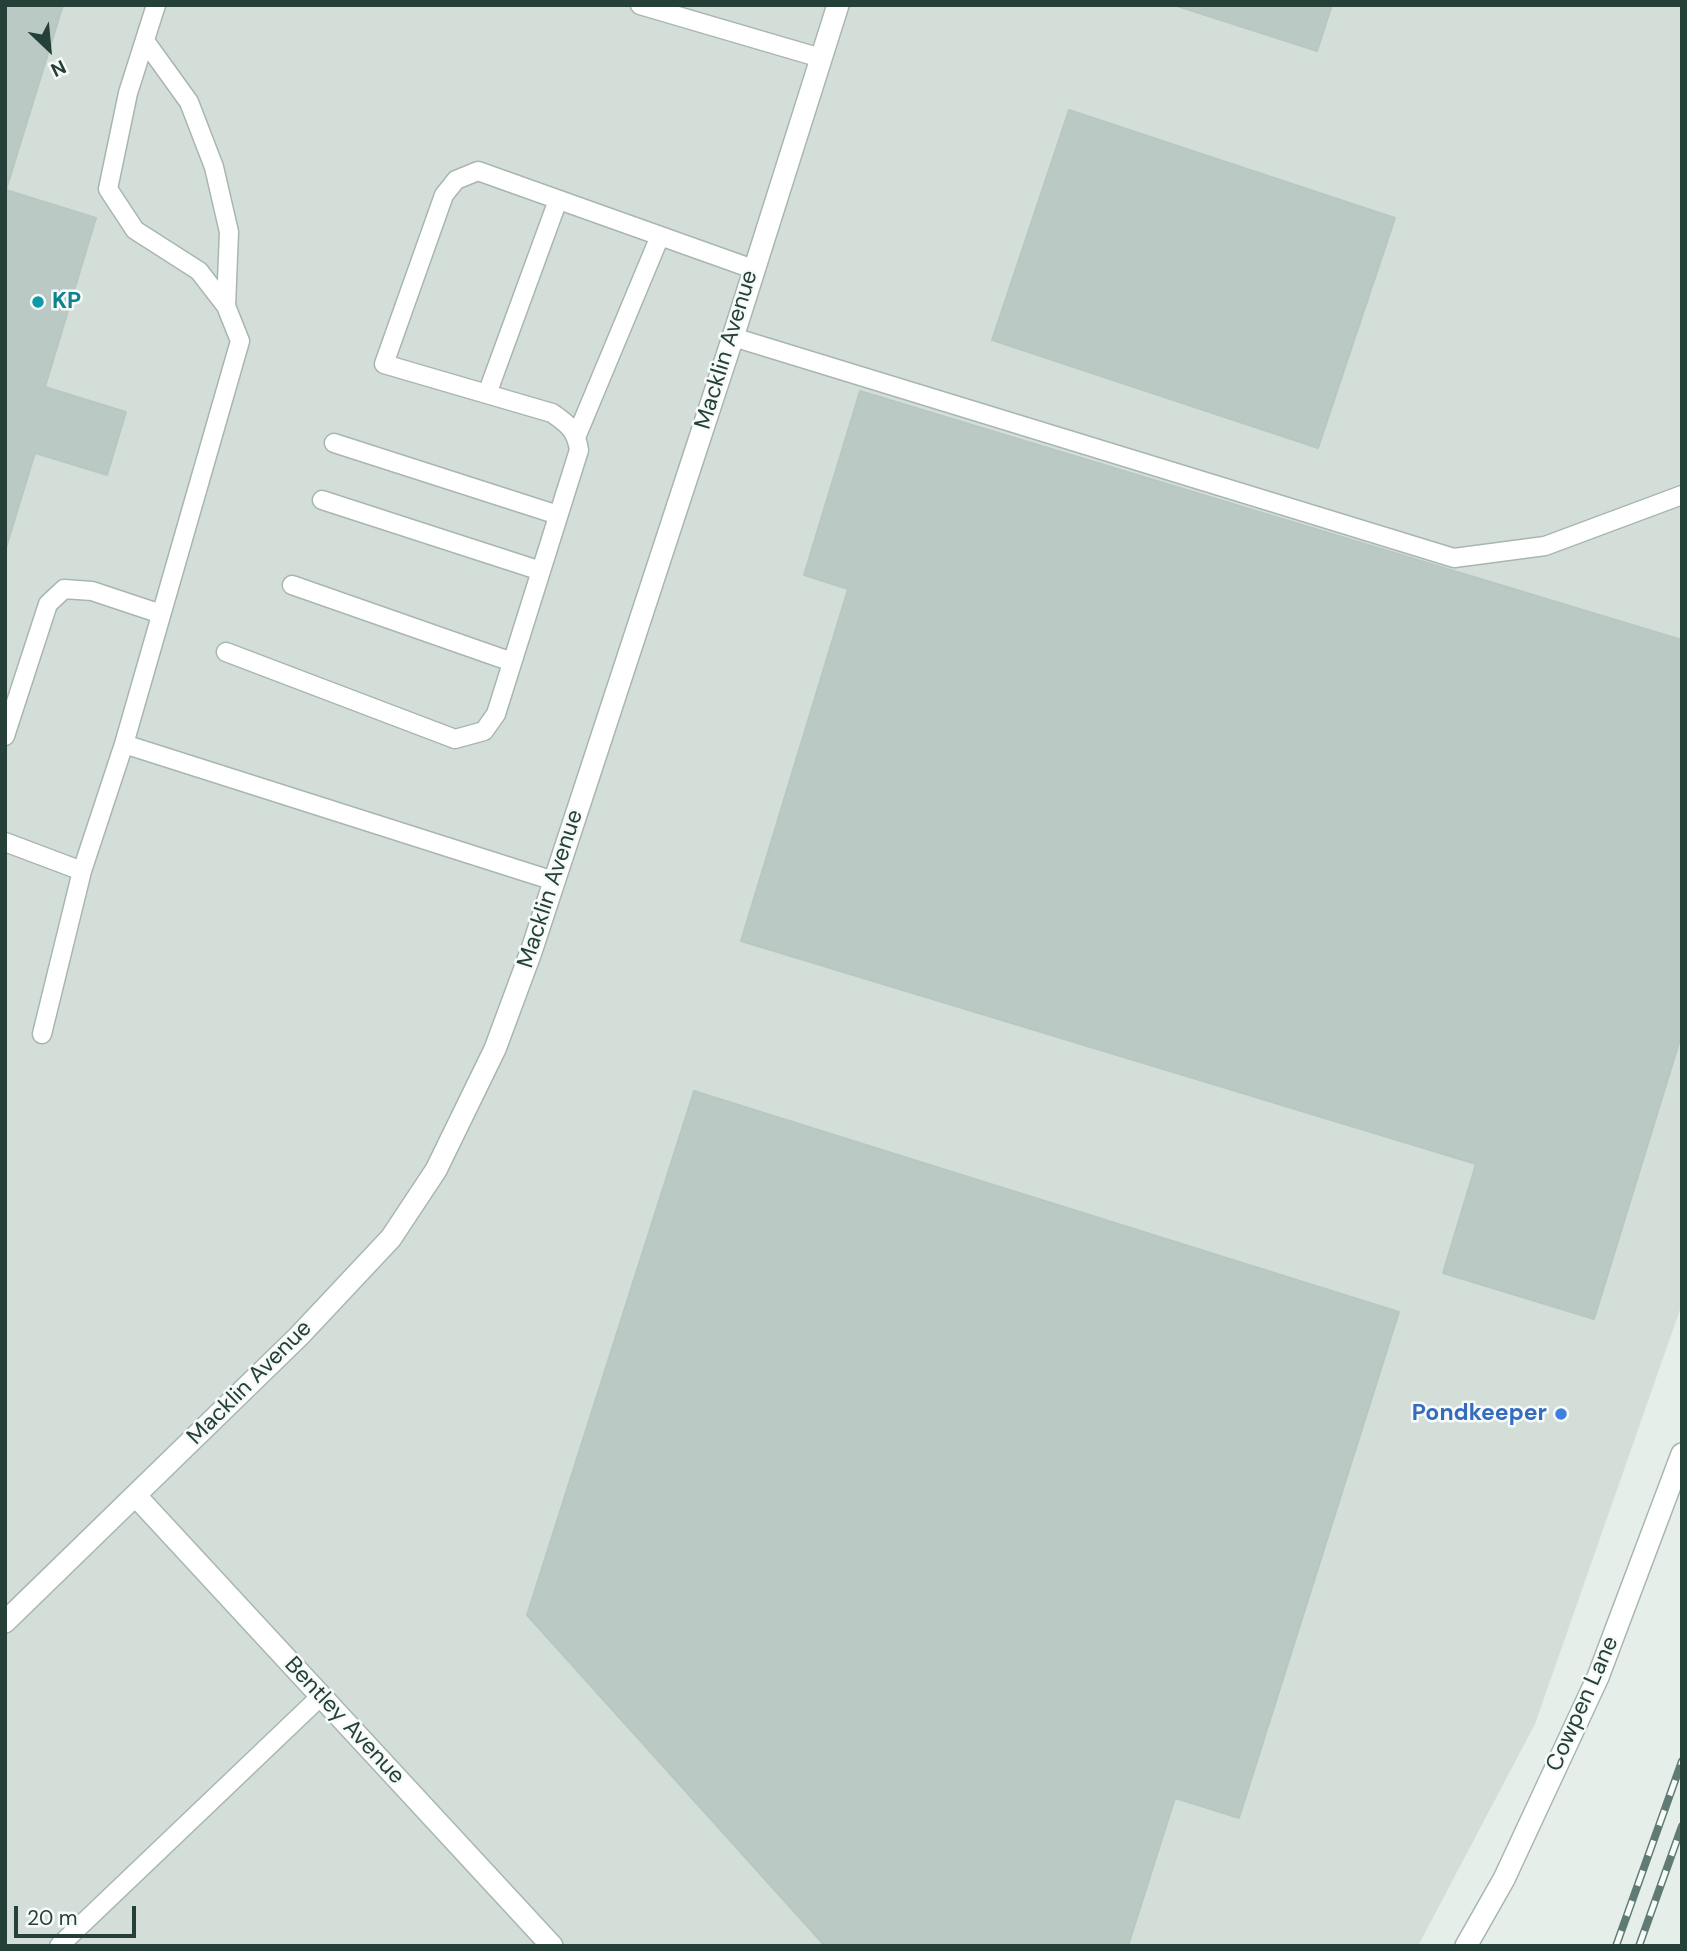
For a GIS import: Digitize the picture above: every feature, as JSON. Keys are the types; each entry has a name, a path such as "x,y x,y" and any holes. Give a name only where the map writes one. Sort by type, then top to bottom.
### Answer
{"street":[{"name":"Macklin Avenue","path":"5,1622 299,1336 391,1238 436,1170 495,1049 554,881 733,337 838,5"},
{"name":"Cowpen Lane","path":"1466,1946 1504,1878 1598,1677 1682,1454"},
{"name":"Bentley Avenue","path":"136,1496 552,1946"}],"lane":[{"path":"42,1034 82,870 124,744 240,341 226,306 199,271 135,230 108,189 128,93 156,5"},
{"path":"640,5 669,9 821,58"},
{"path":"145,41 189,102 214,167 229,232 226,306"},
{"path":"226,652 455,740 484,731 496,714 579,450 577,435 570,425 552,413 384,364 444,195 456,180 478,171 752,270"},
{"path":"486,394 558,200"},
{"path":"577,435 660,236"},
{"path":"733,337 1454,558 1545,546 1682,495"},
{"path":"334,443 558,515"},
{"path":"322,500 541,571"},
{"path":"292,585 512,662"},
{"path":"5,736 48,604 64,589 92,591 161,614"},
{"path":"124,744 554,881"},
{"path":"6,846 82,870"},
{"path":"65,1944 321,1696"}],"shaded area":[{"path":"5,5 1682,5 1682,1304 1535,1724 1418,1946 5,1946"}],"building":[{"name":"KP","path":"5,5 63,5 6,190 96,218 45,387 126,412 107,475 35,453 5,551"},
{"path":"1174,5 1332,5 1317,51"},
{"path":"1069,110 1395,218 1318,448 992,340"},
{"path":"860,391 1682,640 1682,1033 1594,1319 1443,1273 1476,1164 741,941 848,589 804,575"},
{"path":"694,1091 1399,1312 1239,1818 1175,1798 1128,1946 825,1946 527,1615"}],"railway":[{"path":"1616,1946 1682,1761"},
{"path":"1639,1946 1682,1826"}],"place":[{"name":"KP","path":"38,302"},
{"name":"Pondkeeper","path":"1561,1414"}]}
